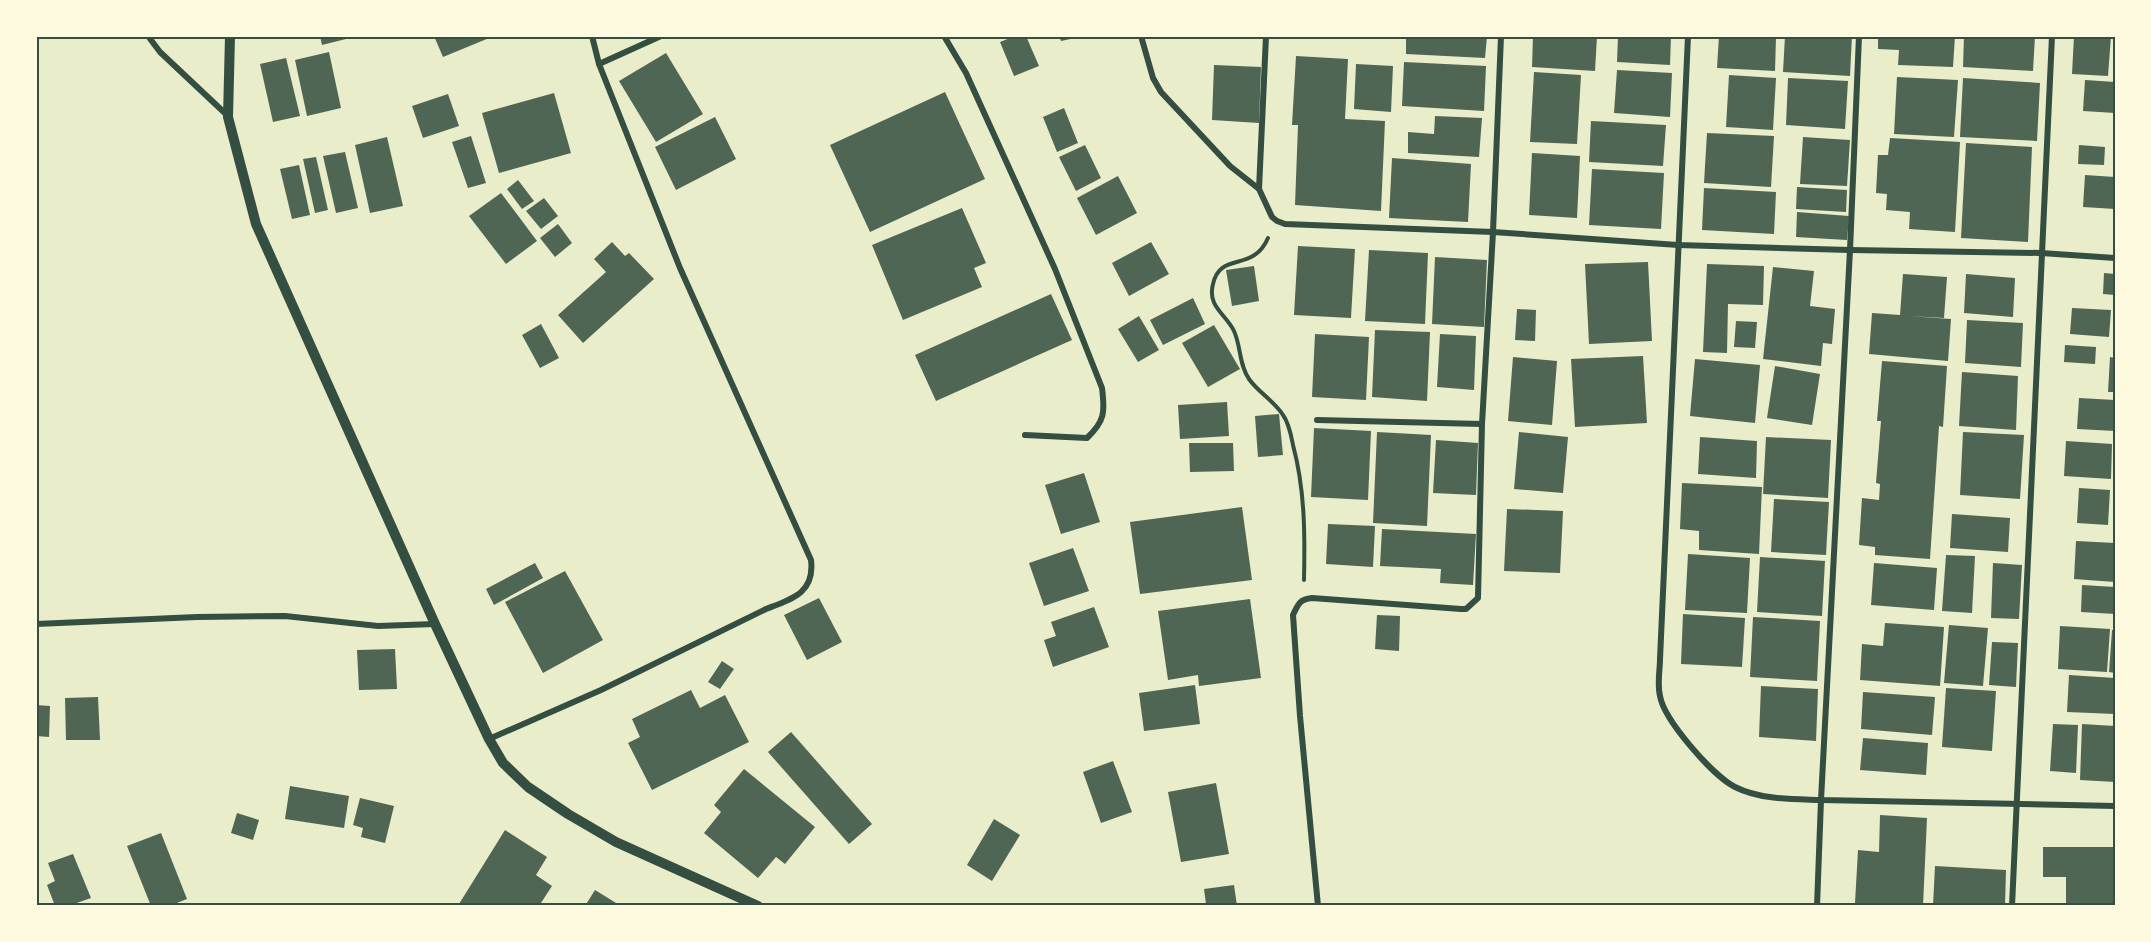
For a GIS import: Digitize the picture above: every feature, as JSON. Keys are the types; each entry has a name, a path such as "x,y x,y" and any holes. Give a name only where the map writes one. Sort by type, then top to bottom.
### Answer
{"street":[{"path":"148,36 160,52 228,117"},
{"path":"230,36 228,117 256,224 435,624 489,739 503,763 528,787 616,842 758,906"},
{"path":"489,739 601,690 765,609 786,601 798,594 809,583 813,573 811,560 680,268 599,64 592,36"},
{"path":"599,64 661,36"},
{"path":"944,36 966,73 1045,248 1102,388 1104,408 1098,427 1087,438 1025,435"},
{"path":"1141,36 1153,78 1161,92 1230,166 1259,189 1272,217 1277,221 1298,225 1493,232 1678,245 2041,253 2115,258"},
{"path":"1259,189 1266,36"},
{"path":"1318,906 1293,615 1298,604 1304,599 1345,599 1467,609 1478,598 1482,424 1501,36"},
{"path":"1688,36 1659,659 1660,697 1672,721 1697,754 1719,776 1736,788 1772,798 2115,806"},
{"path":"1817,906 1859,36"},
{"path":"2012,906 2052,36"},
{"path":"1317,420 1482,424"},
{"path":"36,624 274,616 378,626 435,624"}],"path":[{"path":"1277,221 1263,249 1256,256 1220,268 1212,288 1214,304 1218,312 1226,317 1238,340 1246,373 1284,416 1289,429 1300,471 1304,513 1304,599"}],"building":[{"path":"320,36 354,36 354,37 322,45"},
{"path":"434,36 494,36 443,57"},
{"path":"1015,36 1026,36 1039,66 1014,76 1000,42"},
{"path":"1059,36 1080,36 1080,37 1061,41"},
{"path":"1406,36 1487,36 1485,58 1406,54"},
{"path":"1533,36 1597,36 1595,71 1532,67"},
{"path":"1618,36 1671,36 1670,65 1617,62"},
{"path":"1719,36 1776,37 1775,71 1717,68"},
{"path":"1785,36 1852,36 1850,76 1783,72"},
{"path":"1878,36 1955,36 1953,67 1898,65 1899,50 1878,49"},
{"path":"1964,36 2035,36 2033,71 1963,67"},
{"path":"2074,36 2111,36 2108,76 2072,74"},
{"path":"329,52 341,108 307,116 295,60"},
{"path":"666,53 703,114 656,142 619,81"},
{"path":"1296,56 1348,59 1345,119 1385,121 1381,211 1295,205 1298,125 1292,125"},
{"path":"286,58 300,116 273,122 260,64"},
{"path":"1404,62 1486,66 1484,111 1402,106"},
{"path":"1356,64 1393,66 1391,112 1354,109"},
{"path":"1214,65 1261,67 1259,123 1212,120"},
{"path":"1617,70 1672,73 1670,117 1614,113"},
{"path":"1534,72 1581,75 1577,144 1530,142"},
{"path":"1729,75 1776,78 1773,130 1726,127"},
{"path":"1897,77 1958,80 1954,137 1894,134"},
{"path":"1788,78 1848,81 1845,129 1786,125"},
{"path":"1963,78 2040,83 2037,141 1960,137"},
{"path":"2085,80 2115,82 2115,113 2083,111"},
{"path":"945,92 985,179 870,232 830,145"},
{"path":"554,93 571,153 499,173 482,113"},
{"path":"448,94 459,126 423,138 412,106"},
{"path":"1064,108 1078,143 1057,152 1043,117"},
{"path":"1435,116 1482,118 1479,157 1408,153 1408,132 1434,134"},
{"path":"715,117 736,159 676,190 655,147"},
{"path":"1591,121 1666,125 1663,166 1589,162"},
{"path":"1707,133 1774,136 1771,187 1704,183"},
{"path":"471,136 486,183 468,188 452,142"},
{"path":"387,137 403,206 370,213 355,145"},
{"path":"1803,137 1850,140 1847,186 1800,184"},
{"path":"1890,138 1960,142 1955,232 1909,229 1910,212 1886,210 1887,194 1876,193 1878,155 1888,155"},
{"path":"1966,143 2032,147 2028,242 1961,238"},
{"path":"1085,145 1101,178 1076,191 1059,157"},
{"path":"2079,145 2105,147 2104,165 2078,164"},
{"path":"345,152 358,208 336,213 323,156"},
{"path":"1532,153 1580,156 1577,218 1529,215"},
{"path":"316,157 328,210 315,213 303,159"},
{"path":"1392,158 1471,164 1468,222 1389,218"},
{"path":"299,165 310,215 292,219 280,169"},
{"path":"1592,169 1664,173 1661,229 1589,225"},
{"path":"2085,175 2115,177 2115,209 2083,207"},
{"path":"1118,176 1137,213 1096,235 1077,198"},
{"path":"518,180 534,201 522,209 507,189"},
{"path":"1797,187 1847,190 1846,212 1796,209"},
{"path":"1704,188 1776,192 1774,234 1702,230"},
{"path":"501,193 537,241 506,264 469,216"},
{"path":"544,198 558,216 541,229 526,211"},
{"path":"962,208 986,263 974,268 982,287 903,320 872,245"},
{"path":"1797,212 1849,216 1847,240 1796,237"},
{"path":"558,224 572,243 555,257 540,238"},
{"path":"612,242 625,256 629,253 654,279 583,343 558,315 606,272 594,259"},
{"path":"1151,242 1169,274 1129,296 1112,263"},
{"path":"1298,246 1355,249 1351,318 1294,315"},
{"path":"1369,250 1428,253 1425,324 1365,321"},
{"path":"1435,257 1487,260 1484,327 1432,324"},
{"path":"1648,262 1652,341 1589,344 1585,264"},
{"path":"1707,264 1764,266 1763,305 1728,304 1727,353 1703,352"},
{"path":"1254,266 1259,301 1232,306 1226,270"},
{"path":"1773,267 1814,271 1810,306 1835,309 1832,344 1823,343 1821,366 1763,359"},
{"path":"2104,273 2115,274 2115,295 2103,294"},
{"path":"1903,274 1947,277 1944,318 1908,316 1951,319 1948,361 1869,354 1872,313 1900,315"},
{"path":"1966,274 2015,278 2013,317 1964,313"},
{"path":"1051,294 1072,340 936,401 915,355"},
{"path":"1193,298 1205,324 1163,345 1150,320"},
{"path":"2072,308 2111,310 2109,337 2070,334"},
{"path":"1517,309 1536,310 1535,341 1515,340"},
{"path":"1139,316 1159,350 1138,362 1118,329"},
{"path":"1967,320 2023,323 2021,367 1965,363"},
{"path":"1736,321 1757,322 1755,348 1734,347"},
{"path":"541,324 559,358 540,368 522,335"},
{"path":"1214,325 1240,369 1208,387 1182,343"},
{"path":"1375,330 1430,332 1427,401 1372,397"},
{"path":"1315,334 1369,337 1366,400 1312,397"},
{"path":"1440,334 1476,336 1474,390 1437,387"},
{"path":"2065,345 2096,347 2095,364 2064,362"},
{"path":"1643,356 1647,423 1575,427 1571,359"},
{"path":"1513,357 1557,361 1552,425 1508,421"},
{"path":"2110,357 2115,358 2115,392 2108,392"},
{"path":"1695,359 1760,365 1755,423 1690,416"},
{"path":"1882,361 1947,366 1943,427 1939,426 1930,559 1875,555 1875,547 1859,545 1862,498 1879,500 1880,484 1876,483 1881,421 1877,421"},
{"path":"1775,366 1820,374 1812,425 1767,418"},
{"path":"1962,372 2018,376 2016,430 1959,426"},
{"path":"2079,398 2115,400 2115,431 2077,429"},
{"path":"1227,402 1229,436 1180,439 1178,405"},
{"path":"1279,414 1283,455 1258,457 1255,416"},
{"path":"1314,428 1371,431 1368,500 1311,497"},
{"path":"1377,432 1431,435 1427,526 1373,523"},
{"path":"1519,432 1568,437 1563,493 1514,489"},
{"path":"1963,432 2024,435 2020,499 1960,495"},
{"path":"1700,437 1757,441 1756,478 1698,474"},
{"path":"1766,437 1831,440 1828,498 1763,494"},
{"path":"1436,440 1478,443 1476,495 1433,493"},
{"path":"2066,441 2112,444 2111,479 2064,476"},
{"path":"1189,443 1233,443 1234,471 1190,472"},
{"path":"1084,473 1100,522 1061,534 1045,485"},
{"path":"1682,483 1762,487 1759,554 1699,550 1699,531 1680,529"},
{"path":"2079,488 2110,490 2108,525 2077,523"},
{"path":"1774,499 1829,502 1826,555 1771,552"},
{"path":"1242,507 1252,580 1140,594 1130,522"},
{"path":"1507,509 1563,511 1560,573 1504,571"},
{"path":"1952,514 2010,518 2008,552 1950,548"},
{"path":"1328,524 1375,526 1373,567 1326,564"},
{"path":"1382,529 1476,534 1473,585 1440,583 1441,569 1380,566"},
{"path":"2076,541 2115,543 2115,582 2074,579"},
{"path":"1073,548 1089,591 1044,606 1029,563"},
{"path":"1688,554 1750,558 1747,613 1685,610"},
{"path":"1946,555 1975,556 1972,613 1942,611"},
{"path":"1760,557 1825,561 1822,616 1757,612"},
{"path":"535,563 543,578 494,605 486,589"},
{"path":"1874,563 1937,568 1934,610 1871,605"},
{"path":"1993,563 2022,565 2019,619 1991,618"},
{"path":"565,571 603,640 543,673 505,602"},
{"path":"2082,585 2115,587 2115,614 2081,612"},
{"path":"819,598 842,642 807,660 784,615"},
{"path":"1250,599 1261,678 1199,686 1198,675 1168,680 1158,611"},
{"path":"1094,607 1109,647 1053,667 1044,640 1056,636 1051,622"},
{"path":"1683,614 1745,618 1742,667 1681,664"},
{"path":"1377,615 1400,616 1399,651 1375,649"},
{"path":"1753,617 1820,621 1817,681 1750,677"},
{"path":"1885,623 1944,627 1940,686 1860,680 1862,644 1883,646"},
{"path":"1949,625 1988,628 1983,686 1944,683"},
{"path":"2060,626 2110,629 2107,672 2058,669"},
{"path":"2112,630 2115,630 2115,673 2109,672"},
{"path":"1992,642 2018,643 2016,687 1989,685"},
{"path":"395,649 397,689 359,690 357,650"},
{"path":"722,661 734,669 720,689 708,682"},
{"path":"2069,675 2115,678 2115,714 2067,712"},
{"path":"1195,685 1200,724 1144,731 1139,693"},
{"path":"1761,686 1818,689 1816,741 1759,737"},
{"path":"1946,688 1996,691 1992,751 1942,747"},
{"path":"691,690 700,708 725,695 749,742 652,790 628,743 640,737 632,719"},
{"path":"1863,692 1935,697 1932,735 1861,729"},
{"path":"98,697 100,740 66,740 65,698"},
{"path":"36,705 50,706 49,737 36,736"},
{"path":"2053,724 2078,725 2076,773 2050,771"},
{"path":"2082,724 2115,726 2115,782 2080,780"},
{"path":"791,732 872,824 849,844 768,752"},
{"path":"1863,738 1928,743 1926,775 1860,770"},
{"path":"1113,761 1132,812 1101,823 1083,772"},
{"path":"744,769 815,827 785,864 776,857 758,878 704,833 721,812 714,805"},
{"path":"1216,783 1229,854 1181,862 1168,792"},
{"path":"290,786 349,796 344,828 285,819"},
{"path":"360,798 394,806 385,843 361,837 363,828 353,825"},
{"path":"237,813 259,820 253,840 231,833"},
{"path":"1880,815 1927,818 1923,906 1855,903 1858,850 1879,852"},
{"path":"994,819 1020,835 992,881 967,865"},
{"path":"505,830 547,857 536,875 552,886 539,906 462,906 459,904"},
{"path":"161,833 187,899 169,906 151,906 127,846"},
{"path":"2043,847 2115,847 2115,903 2066,903 2066,877 2043,877"},
{"path":"73,854 91,898 68,906 55,906 47,885 55,881 48,863"},
{"path":"1935,866 2006,870 2005,906 1933,906"},
{"path":"1234,885 1237,906 1200,906 1206,904 1204,889"},
{"path":"595,890 621,906 585,906"}]}
